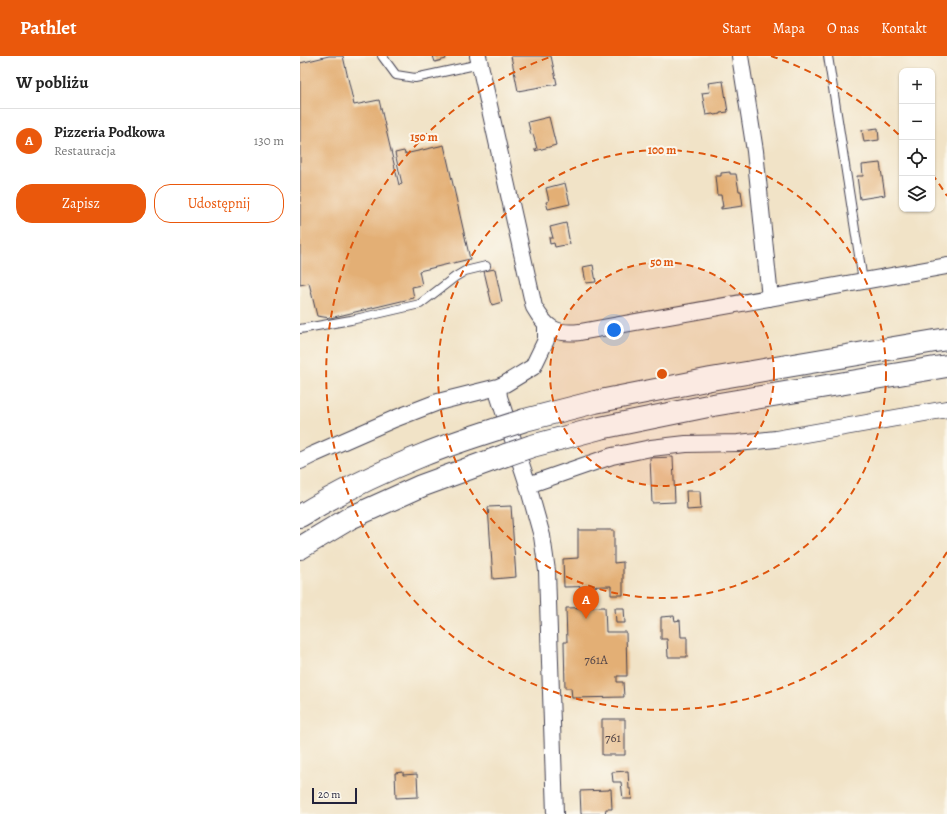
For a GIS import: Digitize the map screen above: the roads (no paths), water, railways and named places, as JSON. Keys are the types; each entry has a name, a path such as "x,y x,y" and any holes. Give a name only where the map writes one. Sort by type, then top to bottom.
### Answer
{"main road":[{"path":"300,516 365,481 423,455 497,428 525,420 595,402 711,379 947,339"},
{"path":"300,548 350,518 421,486 532,446 600,428 713,405 947,366"}],"street":[{"path":"740,56 755,151 770,298"},
{"path":"479,60 534,307 546,325 554,330 561,333 574,333 947,266"},
{"path":"300,461 394,419 438,402 505,384 533,367 546,340 546,325"},
{"path":"498,387 542,536 547,571 555,814"},
{"path":"528,485 612,456 651,448 686,444 738,443 776,439 947,409"}],"lane":[{"path":"382,56 396,76 415,78 479,60"},
{"path":"828,56 863,281"},
{"path":"300,329 351,320 420,304 465,271 486,266"}],"place":[{"name":"Pizzeria Podkowa","path":"586,619"}]}
